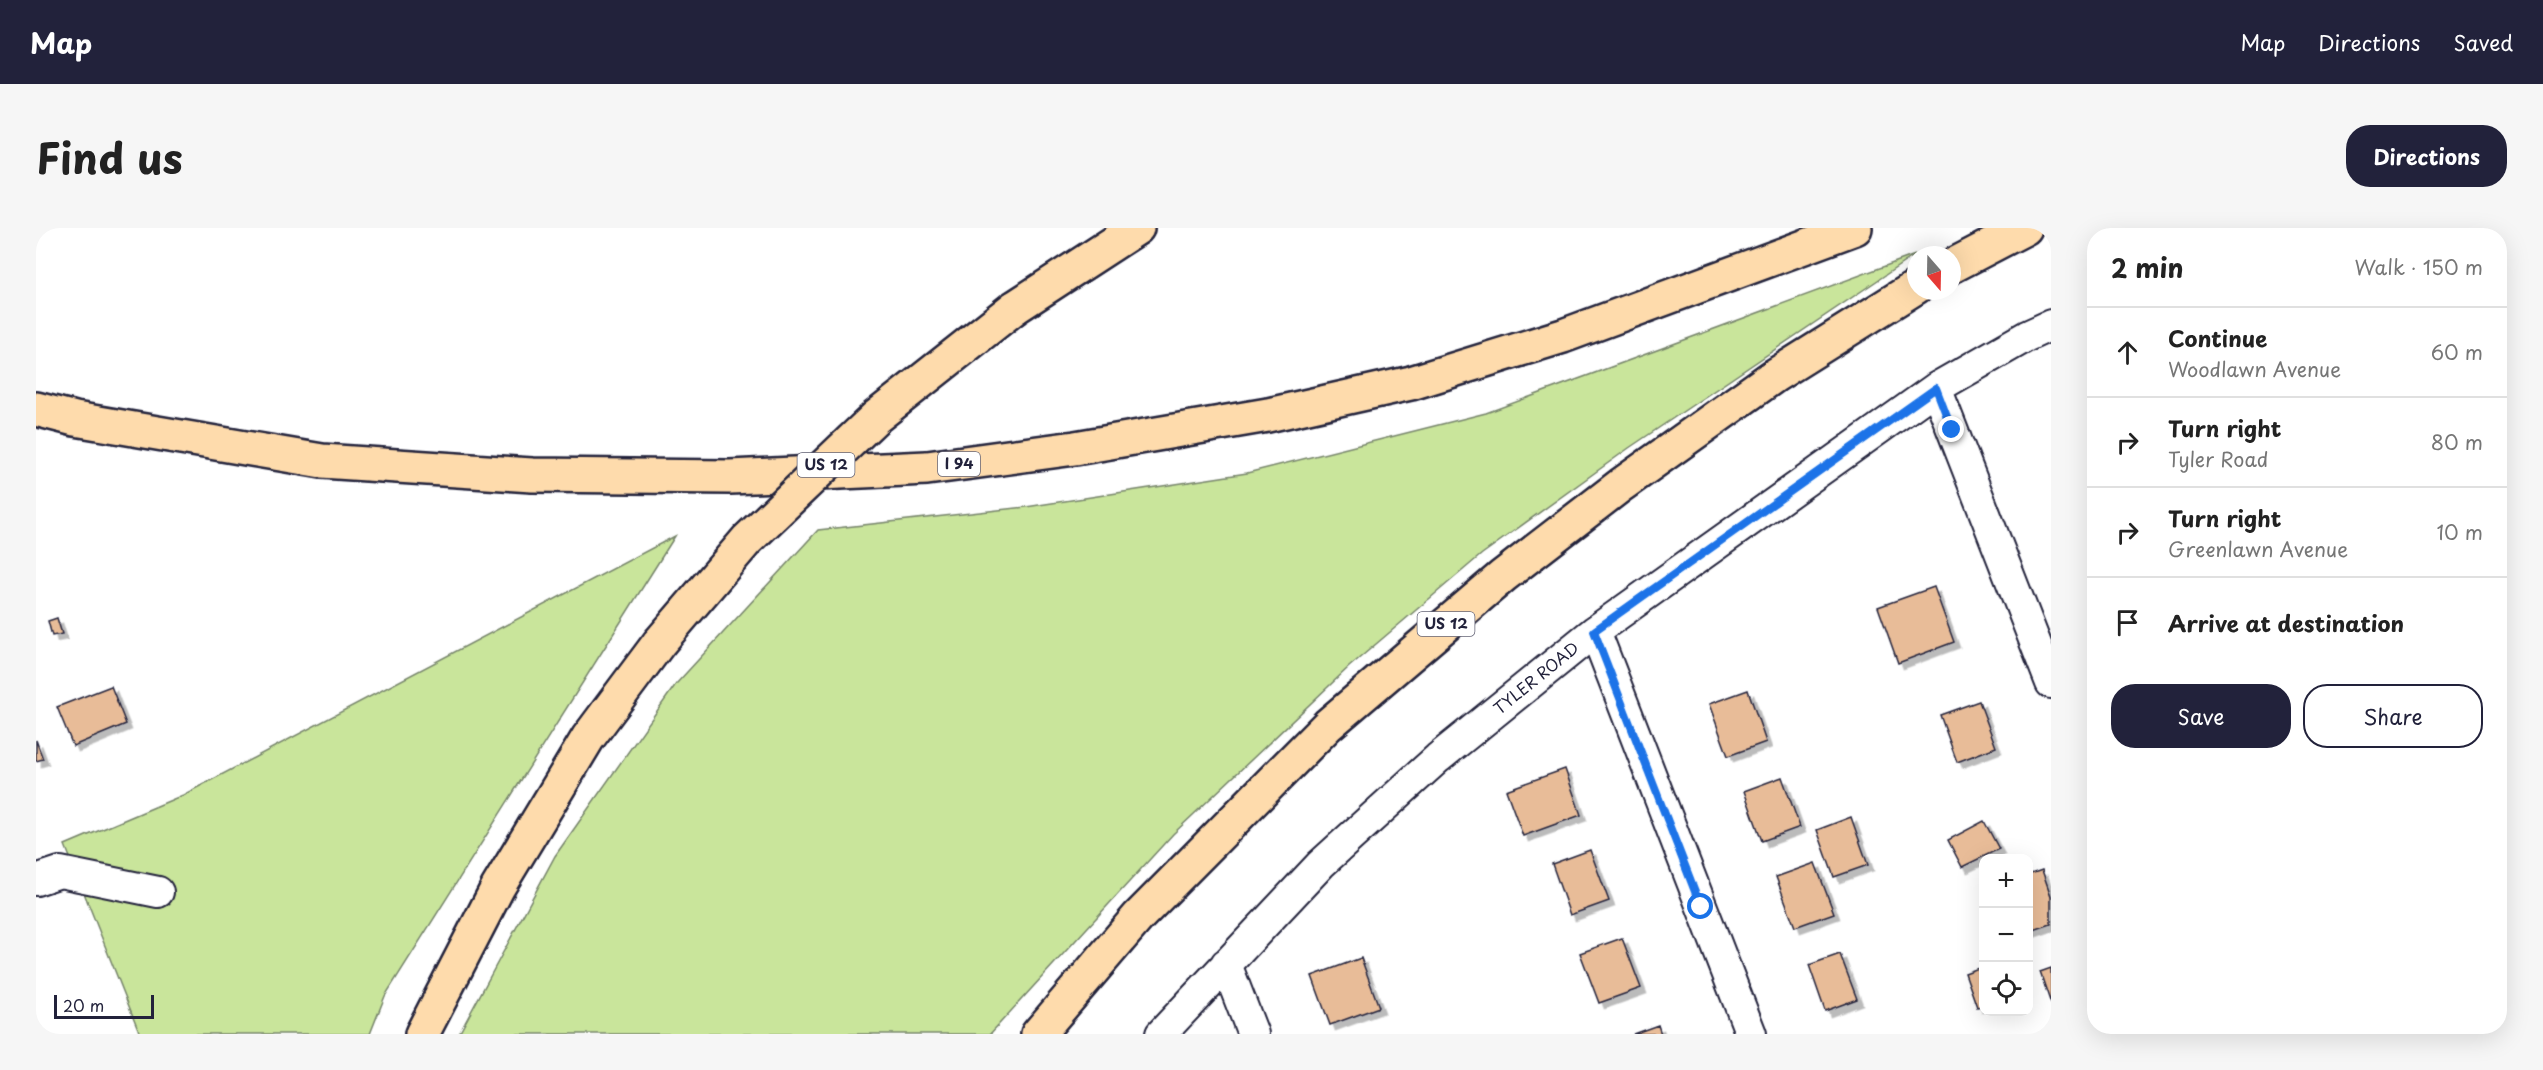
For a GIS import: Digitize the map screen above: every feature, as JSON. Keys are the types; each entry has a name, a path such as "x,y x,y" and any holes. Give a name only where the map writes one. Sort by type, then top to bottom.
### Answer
{"highway":[{"name":"US 12","path":"422,1034 498,887 588,738 659,643 747,540 876,417 1014,308 1137,228"},
{"name":"I 94","path":"36,409 75,419 322,461 497,473 730,477 927,468 1075,448 1268,415 1412,382 1563,336 1855,228"},
{"path":"1961,261 2025,228"},
{"name":"US 12","path":"1038,1034 1139,916 1328,725 1494,583 1621,485 1774,376 1907,293"}],"street":[{"name":"TYLER ROAD","path":"1161,1034 1321,864 1429,766 1594,631 1936,388 2051,325"},
{"path":"1936,388 2051,683"},
{"path":"1594,631 1751,1034"},
{"path":"36,880 60,872 158,892"},
{"path":"1226,964 1252,1034"}],"green space":[{"path":"1907,258 1907,260 1629,448 1482,554 1349,667 1173,834 990,1034 459,1034 555,856 676,684 818,530 1026,507 1247,473 1486,413"},
{"path":"675,536 385,996 370,1034 140,1034 65,845 183,795"}],"building":[{"path":"1934,587 1954,642 1898,663 1878,607"},
{"path":"57,618 62,634 52,636 48,621"},
{"path":"111,686 126,724 73,746 57,707"},
{"path":"1748,690 1766,742 1728,756 1709,704"},
{"path":"1979,701 1996,747 1957,762 1940,715"},
{"path":"36,740 43,759 36,761"},
{"path":"1565,769 1581,815 1523,836 1506,790"},
{"path":"1782,777 1800,827 1762,841 1744,791"},
{"path":"1851,817 1868,865 1834,877 1817,830"},
{"path":"1984,821 1999,849 1989,854 1979,854 1979,859 1962,867 1948,840"},
{"path":"1590,850 1609,901 1570,915 1552,864"},
{"path":"1815,863 1834,913 1795,927 1776,877"},
{"path":"2042,870 2051,896 2051,924 2033,930 2033,908 2033,873"},
{"path":"1622,938 1641,988 1599,1003 1580,953"},
{"path":"1840,954 1857,999 1825,1011 1809,965"},
{"path":"1361,958 1379,1007 1330,1025 1312,976"},
{"path":"1979,968 1979,1006 1977,1007 1965,973"},
{"path":"2051,968 2051,1004 2040,972"},
{"path":"1658,1025 1661,1034 1633,1034"}],"route":[{"path":"1701,907 1594,631 1936,388 1952,430"}]}
